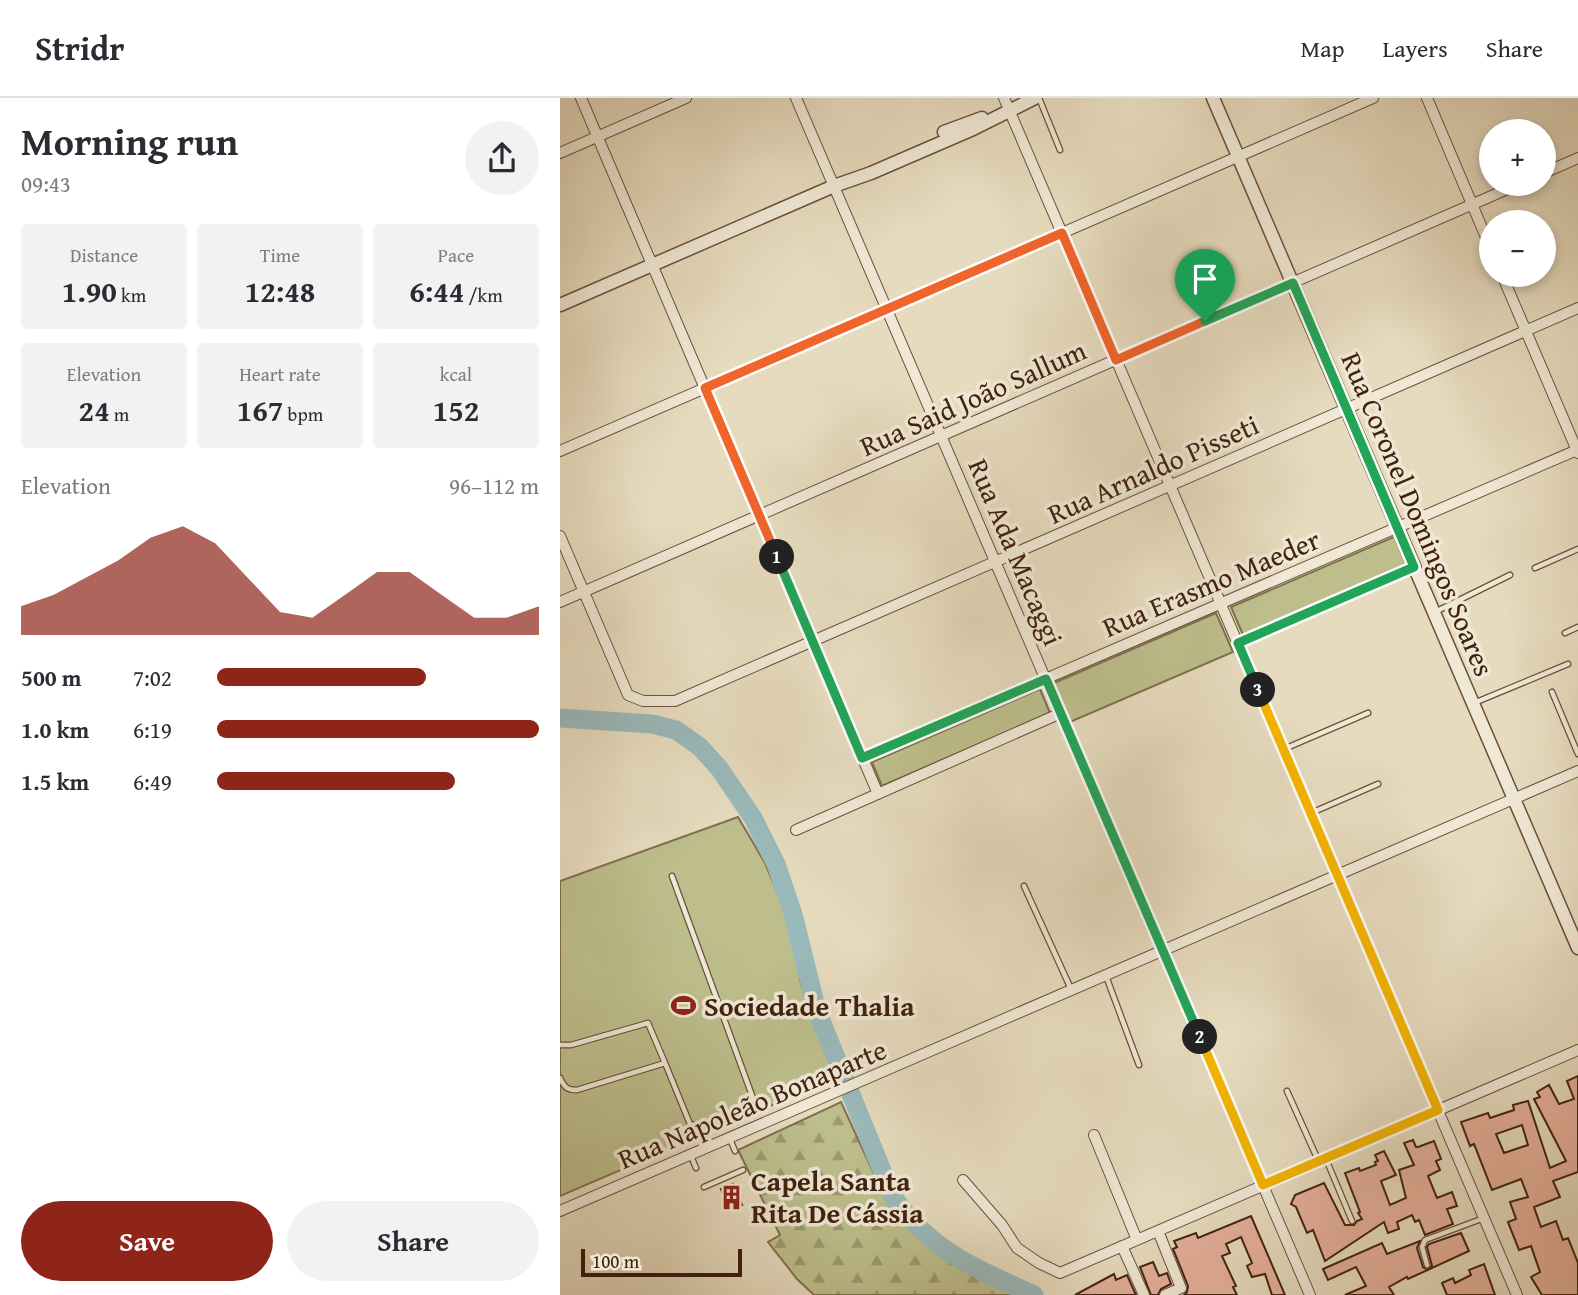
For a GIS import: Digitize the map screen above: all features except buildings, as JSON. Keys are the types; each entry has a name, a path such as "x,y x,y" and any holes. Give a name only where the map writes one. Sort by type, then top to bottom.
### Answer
{"street":[{"path":"581,98 878,794"},
{"path":"560,153 686,98"},
{"name":"Rua Ada Macaggi","path":"796,98 1310,1295"},
{"path":"560,305 834,186 869,165 1007,104 1037,98"},
{"name":"Rua Coronel Domingos Soares","path":"1213,98 1578,948"},
{"path":"560,451 1373,98"},
{"path":"1427,98 1479,221"},
{"path":"1007,104 1517,1295"},
{"path":"1556,168 1578,158"},
{"name":"Rua Said João Sallum","path":"560,602 1491,196"},
{"path":"1507,287 1577,452"},
{"name":"Rua Arnaldo Pisseti","path":"584,592 628,695 634,699 654,702 684,698 1578,308"},
{"name":"Rua Erasmo Maeder","path":"862,758 1577,452"},
{"path":"560,536 584,592"},
{"path":"1238,643 1414,567"},
{"path":"796,830 1060,713"},
{"name":"Rua Napoleão Bonaparte","path":"560,1211 1578,771"},
{"path":"963,1180 1002,1225 1017,1248 1060,1273 1578,1050"},
{"path":"1094,1135 1137,1240"},
{"path":"1158,1231 1181,1288 1165,1295"},
{"path":"1122,1246 1144,1295"}],"lane":[{"path":"1037,98 1060,150"},
{"path":"1535,568 1578,549"},
{"path":"1434,612 1510,575"},
{"path":"1565,633 1578,627"},
{"path":"1473,704 1568,664"},
{"path":"1552,692 1578,754"},
{"path":"1283,749 1368,713"},
{"path":"1311,814 1378,784"},
{"path":"560,1045 571,1045 648,1023 690,1124 702,1127 752,1105 754,1101 671,876"},
{"path":"1024,886 1072,990"},
{"path":"1106,975 1139,1065"},
{"path":"560,1078 569,1090 577,1090 664,1063"},
{"path":"1287,1091 1352,1221"},
{"path":"729,1138 735,1151"},
{"path":"690,1155 696,1168"},
{"path":"704,1186 743,1170"},
{"path":"1427,1265 1422,1247 1425,1240 1484,1218"}],"green space":[{"path":"1396,536 1408,563 1243,635 1231,607"},
{"path":"1216,613 1233,652 1070,722 1054,683"},
{"path":"1040,689 1050,713 882,786 872,762"},
{"name":"Sociedade Thalia","path":"738,817 765,863 789,920 801,983 835,1078 560,1196 560,881"},
{"path":"841,1102 885,1198 970,1270 1026,1295 814,1295 797,1279 768,1242 780,1235 738,1150"}],"waterway":[{"path":"560,718 652,724 676,730 700,747 719,768 753,818 776,864 793,914 817,1011 892,1195 922,1230 955,1256 1034,1295"}],"place":[{"name":"Sociedade Thalia","path":"684,1006"},
{"name":"Capela Santa Rita De Cássia","path":"731,1197"}],"route":[{"path":"1062,233 1116,360 1205,321 1293,283 1414,567 1238,643 1438,1110 1263,1185 1046,679 862,758 705,388 1062,233"}]}
